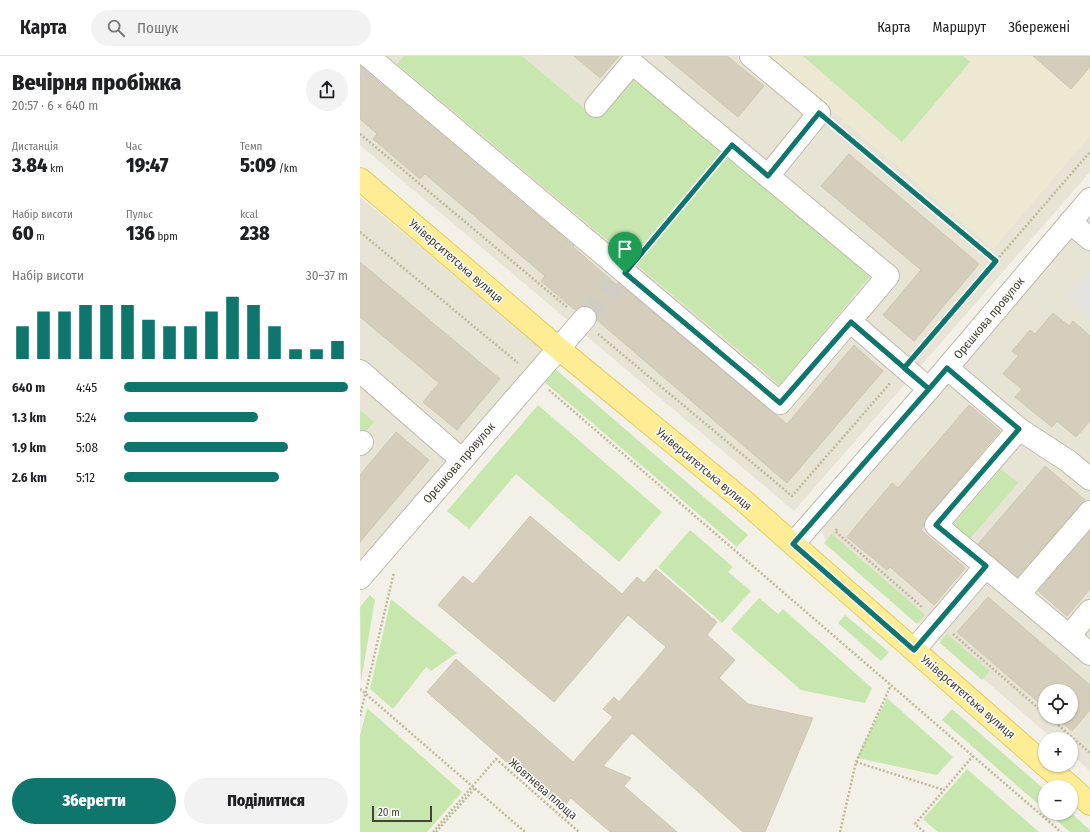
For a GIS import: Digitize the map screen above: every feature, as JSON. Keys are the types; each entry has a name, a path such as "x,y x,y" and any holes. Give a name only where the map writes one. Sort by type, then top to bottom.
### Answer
{"main road":[{"name":"Університетська вулиця","path":"360,179 558,348 744,501 1038,759"},
{"name":"Університетська вулиця","path":"1054,772 1081,794"}],"street":[{"path":"751,56 819,113 768,176"},
{"path":"369,60 620,278 780,403 851,322 888,276 632,63 596,106"},
{"name":"Орєшкова провулок","path":"793,544 929,389 1090,200"},
{"path":"1070,222 1090,239"},
{"name":"Орєшкова провулок","path":"360,578 585,318"},
{"path":"851,322 929,389"},
{"path":"947,368 1019,429 1086,469"},
{"path":"360,371 462,460"},
{"path":"1019,429 936,525 1090,654"},
{"path":"1019,594 1090,512"},
{"path":"914,650 986,566"},
{"path":"1069,636 1090,611"}],"path":[{"path":"819,113 996,261"},
{"path":"620,278 732,145"},
{"path":"792,496 1090,152"},
{"path":"360,232 534,377 1061,832"},
{"path":"360,716 395,566"},
{"path":"839,832 856,762 891,685"},
{"path":"360,689 525,832"},
{"path":"1057,724 1090,753"},
{"path":"924,832 915,824 973,756"},
{"name":"Жовтнева площа","path":"433,832 474,787 496,760 579,832"},
{"path":"856,762 944,790"},
{"path":"436,832 474,787"}],"shaded area":[{"path":"360,56 1090,56 1090,172 794,511 360,145"},
{"path":"769,56 1090,56 1090,136 993,249"},
{"path":"360,197 544,349 360,565"},
{"path":"1090,214 1090,771 1078,760 1078,732 1045,732 828,545 822,531 829,515"},
{"path":"1090,271 1090,316 1067,297"}],"green space":[{"path":"404,56 522,56 592,115 628,72 871,275 780,385 397,64"},
{"path":"803,56 963,56 970,62 902,142"},
{"path":"553,367 748,535 737,547 542,380"},
{"path":"538,405 662,512 619,562 516,474 469,529 447,511"},
{"path":"360,410 374,422 360,438"},
{"path":"1001,469 1018,483 967,542 950,528"},
{"path":"690,530 733,567 728,572 751,591 722,623 658,567"},
{"path":"832,534 925,615 917,624 824,543"},
{"path":"370,595 375,600 361,681 360,607"},
{"path":"759,598 778,614 783,609 872,688 865,703 801,690 731,629"},
{"path":"391,599 457,653 431,671 426,667 393,709 370,689"},
{"path":"845,615 889,652 881,661 838,623"},
{"path":"947,634 990,671 982,680 940,643"},
{"path":"887,698 953,757 937,775 857,758"},
{"path":"367,708 462,792 427,832 360,832 360,736"},
{"path":"952,709 1038,784 1038,804 942,720"},
{"path":"967,769 1039,832 938,832 923,819"},
{"path":"1078,819 1090,830 1090,832 1070,832 1056,820"}],"building":[{"path":"574,56 619,56 600,78"},
{"path":"664,56 727,56 764,86 738,117"},
{"path":"1033,56 1090,56 1090,67 1071,89"},
{"path":"360,66 574,246 573,247 617,285 618,283 787,424 854,345 883,371 787,483 597,320 597,314 593,308 581,306 575,310 541,281 545,276 425,174 420,179 373,139 377,134 360,119"},
{"path":"849,154 979,264 914,341 883,315 921,270 821,186"},
{"path":"360,262 500,379 457,430 423,402 439,383 360,317"},
{"path":"1053,313 1069,326 1073,321 1090,336 1090,421 1076,437 1057,421 1052,427 1015,397 1022,389 1003,374 1018,356 1012,351 1030,330 1035,334"},
{"path":"969,405 1000,431 927,517 921,530 965,568 934,605 890,567 887,570 847,537 892,483 898,488"},
{"path":"396,432 429,460 360,542 360,475"},
{"path":"1045,466 1085,500 1017,577 978,544"},
{"path":"530,516 622,594 637,577 644,583 656,569 717,622 707,635 735,660 719,678 748,704 813,718 765,832 743,832 632,733 603,766 631,778 624,786 677,832 610,832 571,798 561,810 427,692 456,659 573,762 613,717 603,709 614,697 619,702 666,647 628,615 554,702 438,605 463,576 473,584"},
{"path":"1090,531 1090,589 1067,616 1038,591"},
{"path":"988,597 1090,685 1090,710 1078,724 1078,684 1038,684 1038,702 957,632"},
{"path":"1064,724 1078,724 1072,731"}],"tunnel":[{"path":"360,74 366,66"},
{"path":"585,318 615,283"}],"route":[{"path":"625,273 732,145 768,176 819,113 996,261 904,368 929,389 947,368 1019,429 936,525 986,566 914,650 793,544 929,389 904,368 851,322 780,403 625,273"}]}
